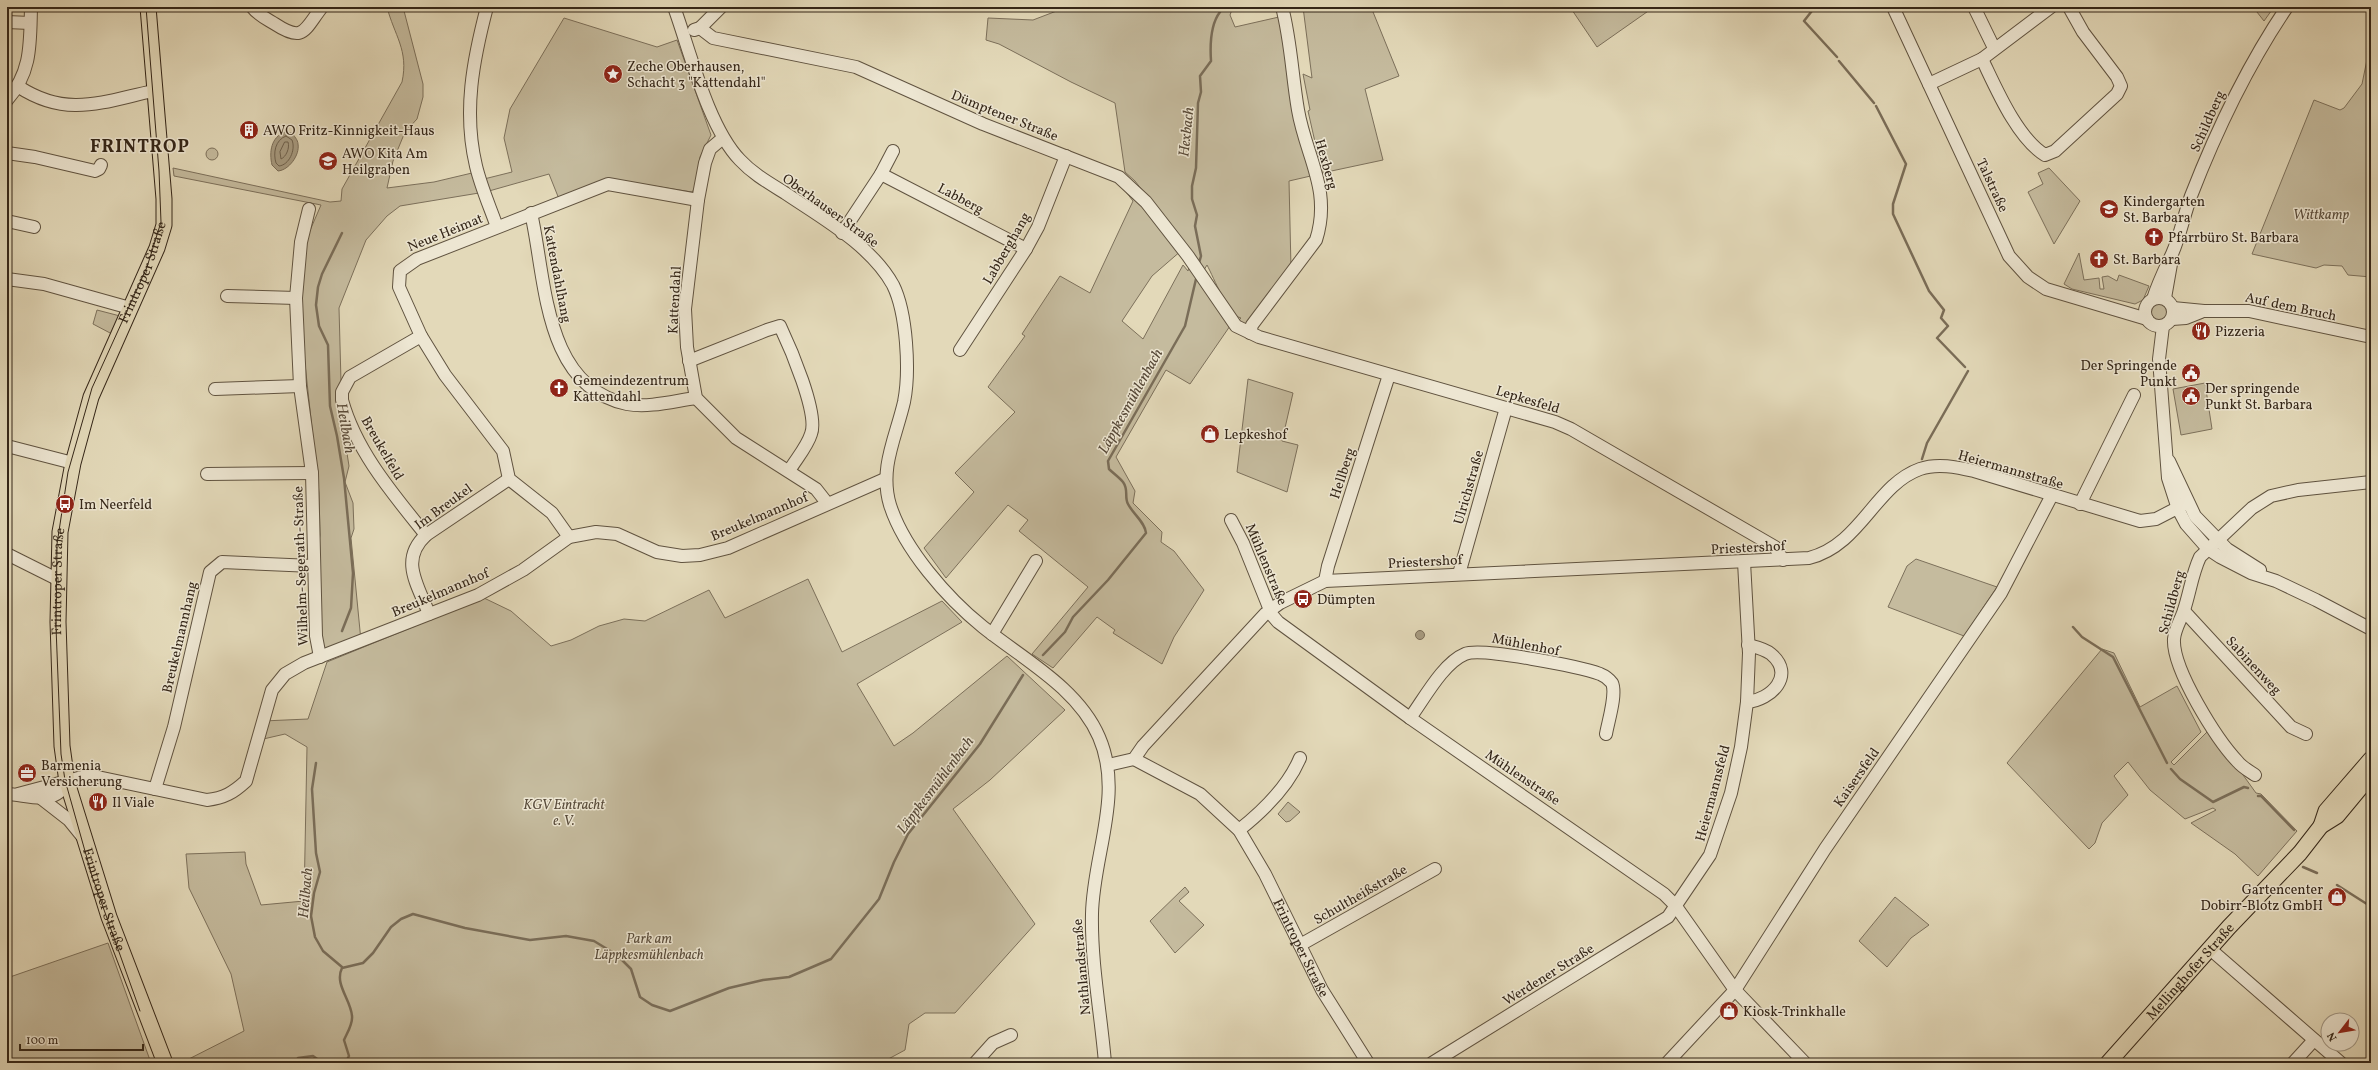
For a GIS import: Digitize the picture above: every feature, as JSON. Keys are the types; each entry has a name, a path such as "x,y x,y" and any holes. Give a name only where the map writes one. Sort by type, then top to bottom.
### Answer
{"main road":[{"name":"Frintroper Straße","path":"148,7 153,91 164,199 164,225 157,248 91,397 73,463 62,515 58,579 61,726 67,782 82,836 118,944 165,1063"},
{"name":"Mellinghofer Straße","path":"2108,1063 2210,949 2300,853 2321,826 2326,811 2371,759"},
{"name":"Mellinghofer Straße","path":"2321,826 2337,816 2371,775"}],"street":[{"path":"7,100 19,87 23,78 28,56 31,7"},
{"path":"252,7 258,13 289,34 295,35 302,33 322,7"},
{"path":"487,7 471,75 471,129 476,167 497,227"},
{"name":"Oberhauser Straße","path":"674,7 713,116 723,138 741,162 754,173 842,233 869,254 894,287 900,306 907,350 907,370 904,400 886,465 885,479 890,505 904,537 948,595 992,634 1050,679 1082,710 1098,734 1108,764 1109,802 1096,869"},
{"path":"683,34 700,28 721,7"},
{"name":"Hexberg","path":"1250,333 1252,325 1316,240 1322,223 1320,188 1316,170 1304,137 1298,109 1293,65 1282,7"},
{"name":"Talstraße","path":"1893,7 2009,256 2016,266 2046,289 2126,311 2159,318"},
{"path":"1974,7 1994,48"},
{"path":"1929,84 1982,59 1994,48 2051,7"},
{"path":"1982,59 2006,105 2021,129 2039,151 2045,155 2055,151 2117,94 2121,86 2117,77 2083,32 2069,7"},
{"name":"Schildberg","path":"2159,299 2171,255 2191,197 2229,106 2265,40 2288,7"},
{"path":"7,22 30,23"},
{"name":"Dümptener Straße","path":"700,28 713,38 856,67 983,124 1120,177 1134,188 1188,256 1236,326"},
{"path":"19,87 56,104 75,106 153,91"},
{"name":"Kattendahl","path":"696,398 689,361 685,309 698,200 707,155 710,150 723,138"},
{"path":"842,233 881,174 893,151"},
{"path":"7,153 35,157 95,170 99,169 100,165"},
{"name":"Labberghang","path":"960,350 1026,249 1038,227 1066,156"},
{"name":"Labberg","path":"881,174 1026,249"},
{"name":"Neue Heimat","path":"509,479 503,451 445,375 421,336 400,287 400,271 410,262 531,213 613,184 698,200"},
{"name":"Wilhelm-Segerath-Straße","path":"309,209 301,242 296,298 300,386 312,473 313,566 316,636 320,657"},
{"name":"Kattendahlhang","path":"531,213 553,331 567,359 577,372 601,393 627,404 656,404 696,398"},
{"path":"7,221 34,227"},
{"path":"7,279 44,284 130,308"},
{"path":"227,296 296,298"},
{"path":"2159,318 2148,303 2159,299 2159,318 2154,336 2159,348 2168,458 2168,478 2183,506 2186,524 2208,549 2235,565 2276,581 2371,629"},
{"name":"Auf dem Bruch","path":"2159,318 2186,318 2204,311 2249,310 2371,337"},
{"path":"689,361 780,326 793,353 813,421 811,434 789,471"},
{"name":"Lepkesfeld","path":"1236,326 1250,333 1389,375 1506,408 1571,429 1775,547 1783,560"},
{"name":"Breukelfeld","path":"421,336 350,377 342,392 342,400 370,460 384,482 426,535"},
{"name":"Hellberg","path":"1325,581 1331,554 1389,375"},
{"path":"215,389 300,386"},
{"path":"2080,504 2134,395"},
{"path":"696,398 736,438 816,489 827,503"},
{"name":"Ulrichstraße","path":"1459,574 1506,408"},
{"path":"7,446 73,463"},
{"name":"Heiermannstraße","path":"1816,556 1828,551 1846,539 1892,487 1905,476 1921,468 1955,467 2140,521 2156,519 2183,506"},
{"name":"Wilhelm-Segerath-Straße","path":"207,474 312,473"},
{"path":"509,479 552,513 569,537"},
{"name":"Im Breukel","path":"429,614 411,562 416,546 426,535 509,479"},
{"name":"Breukelmannhof","path":"13,794 67,782 82,777 99,777 207,800 222,798 235,792 246,781 272,690 289,671 320,657 478,595 502,582 569,537 596,532 612,534 629,538 657,552 682,556 700,555 728,548 827,503 885,479"},
{"name":"Schildberg","path":"2255,775 2238,763 2211,726 2184,677 2176,657 2174,639 2178,622 2184,612 2196,566 2200,557 2208,549 2252,508 2271,496 2298,490 2371,482"},
{"name":"Kaisersfeld","path":"1667,1063 1735,990 1825,849 2001,593 2052,495"},
{"path":"2183,506 2195,516 2218,541 2276,581"},
{"name":"Mühlenstraße","path":"1231,520 1243,543 1270,610 1275,619 1282,626 1410,718 1658,890 1675,905 1735,990 1805,1063"},
{"path":"7,554 58,579"},
{"name":"Priestershof","path":"1134,759 1143,746 1270,610 1308,588 1325,581 1744,562 1783,560 1816,556"},
{"path":"992,634 1036,561"},
{"name":"Breukelmannhang","path":"155,789 174,727 210,572 222,562 313,566"},
{"name":"Heiermannsfeld","path":"1675,905 1708,859 1718,838 1736,771 1747,702 1748,645 1744,562"},
{"name":"Sabinenweg","path":"2184,612 2291,727 2306,734"},
{"path":"1747,702 1761,700 1771,694 1778,686 1780,675 1778,663 1773,655 1765,650 1748,645"},
{"name":"Mühlenhof","path":"1410,718 1448,666 1464,654 1482,651 1583,670 1606,677 1612,683 1614,692 1606,734"},
{"path":"1239,830 1259,814 1294,773 1300,758"},
{"path":"1108,764 1134,759"},
{"name":"Frintroper Straße","path":"1134,759 1200,794 1239,830 1262,868 1325,995 1368,1063"},
{"path":"13,794 42,799 63,791 67,782"},
{"path":"42,799 69,820 82,836"},
{"name":"Nathlandstraße","path":"1096,869 1092,939 1105,1063"},
{"name":"Schultheißstraße","path":"1300,945 1435,869"},
{"name":"Werdener Straße","path":"1432,1063 1666,918 1675,905"},
{"path":"2210,949 2341,1063"},
{"path":"975,1063 992,1043 1011,1035"},
{"path":"2293,1063 2314,1040"}],"green space":[{"path":"387,7 403,7 423,84 423,97 417,119 405,132 393,161 387,188 434,182 472,173 479,193 400,206 387,216 366,240 339,308 341,382 338,396 349,466 345,482 353,503 354,529 351,538 361,641 320,657 316,561 320,535 319,493 302,336 302,303 305,242 321,205 174,176 173,168 330,202 341,201 342,189 402,82 404,61 400,43"},
{"path":"1067,7 1233,7 1230,15 1235,27 1279,17 1315,175 1289,181 1291,268 1246,325 1236,323 1241,318 1231,310 1226,303 1207,265 1204,270 1135,181 1125,172 1115,103 1071,82 999,44 986,40 988,18 1033,20"},
{"path":"1303,7 1371,7 1399,76 1365,89 1383,160 1322,173 1308,111 1310,110 1303,74 1312,78"},
{"path":"1570,7 1654,7 1597,47"},
{"path":"2253,7 2274,7 2264,21"},
{"path":"564,18 657,47 677,40 711,135 700,157 695,188 692,192 609,179 559,199 549,174 489,191 484,179 512,172 504,138 510,109"},
{"name":"Wittkamp","path":"2371,40 2371,277 2348,275 2342,266 2324,265 2316,268 2252,254 2314,100 2340,110 2344,108 2362,84"},
{"path":"210,148 214,148 218,154 214,160 210,160 206,156 206,152"},
{"path":"2049,168 2080,201 2054,244 2028,192 2043,184 2038,173"},
{"path":"1125,184 1182,250 1152,276 1122,321 1143,339 1183,265 1188,271 1189,266 1230,326 1190,384 1166,370 1116,457 1135,491 1133,503 1162,532 1161,542 1174,551 1204,590 1174,637 1162,664 1113,633 1115,630 1097,617 1053,668 1032,654 1088,587 1019,531 1028,520 1008,505 946,578 924,548 974,492 955,473 1015,412 988,387 1025,336 1022,334 1060,276 1090,293 1133,201 1126,192"},
{"path":"2079,253 2084,280 2099,278 2100,289 2104,289 2102,277 2108,276 2117,281 2119,275 2149,286 2143,300 2135,304 2072,289 2064,284"},
{"path":"2159,302 2165,305 2168,311 2165,317 2159,320 2153,317 2150,311 2153,305"},
{"path":"97,310 120,316 112,334 93,324"},
{"path":"1248,379 1293,393 1282,441 1298,445 1287,492 1237,472"},
{"path":"2205,383 2212,429 2181,435 2173,389"},
{"path":"1916,559 1997,587 1964,636 1888,607 1907,566"},
{"path":"808,579 842,652 942,601 962,622 857,684 894,746 913,733 1007,656 1065,710 990,780 953,809 1035,924 955,1013 925,1013 909,1024 905,1050 881,1063 181,1063 244,1031 231,974 189,888 186,854 245,852 246,864 261,905 304,901 307,747 285,734 259,740 263,721 308,719 327,662 484,598 511,611 551,646 571,640 599,626 624,619 645,621 709,590 725,618"},
{"path":"2102,649 2114,653 2140,707 2177,686 2201,732 2171,762 2174,765 2210,729 2256,793 2261,794 2297,831 2258,876 2235,854 2191,823 2216,810 2213,808 2185,819 2150,790 2128,762 2114,776 2128,795 2102,823 2095,843 2089,849 2007,763"},
{"path":"1288,802 1300,812 1290,821 1286,822 1278,814"},
{"path":"1185,887 1189,892 1179,901 1204,925 1175,953 1150,921"},
{"path":"1895,897 1929,925 1911,938 1887,967 1859,941"},
{"path":"108,943 151,1063 7,1063 7,978"}],"water":[{"path":"285,132 292,133 297,141 298,148 297,153 290,165 278,171 272,165 271,150 277,137"},
{"path":"1420,630 1425,635 1420,640 1415,635"}],"waterway":[{"name":"Hexbach","path":"1199,263 1201,256 1195,226 1197,215 1192,199 1192,186 1196,168 1198,103 1201,92 1200,76 1211,61 1212,29 1220,12 1219,7"},
{"path":"1815,7 1804,21 1837,57"},
{"path":"1839,61 1874,103"},
{"path":"1876,106 1906,164 1893,204 1893,214 1929,291 1944,310 1941,318 1948,326 1937,338 1965,367"},
{"name":"Heilbach","path":"342,233 322,274 318,287 316,305 319,326 328,345 330,406 344,478 353,573 351,608 342,631"},
{"name":"Läppkesmühlenbach","path":"1043,655 1065,632 1073,617 1108,580 1146,533 1143,525 1128,504 1125,485 1120,478 1109,469 1108,461 1185,326 1196,279"},
{"path":"1922,459 1927,443 1968,371"},
{"path":"2073,627 2082,637 2113,657 2167,763"},
{"name":"Läppkesmühlenbach","path":"345,1063 349,1056 344,1040 351,1025 352,1016 349,1004 341,986 340,974 342,968 363,963 373,953 391,927 401,919 413,914 465,928 530,940 566,936 594,941 617,955 631,969 640,997 652,1005 670,1011 729,988 763,980 789,977 831,959 879,899 894,862 908,834 980,744 1023,675"},
{"name":"Heilbach","path":"316,763 312,789 316,853 320,872 314,893 311,916 315,937 323,951 342,967"},
{"path":"2171,769 2180,779 2213,802 2244,787 2248,788"},
{"path":"2258,796 2261,796 2294,830"},
{"path":"2303,867 2317,873"},
{"path":"2337,885 2370,906"},
{"name":"Läppkesmühlenbach","path":"294,1063 298,1058 313,1056 323,1063"}],"tram line":[{"path":"140,1011 92,876 65,780 61,754 56,627 57,544 68,472 92,388 147,267 161,222 159,171 146,7"}],"place":[{"name":"Zeche Oberhausen, Schacht 3 \"Kattendahl\"","path":"613,74"},
{"name":"AWO Fritz-Kinnigkeit-Haus","path":"249,130"},
{"name":"AWO Kita Am Heilgraben","path":"328,161"},
{"name":"Kindergarten St. Barbara","path":"2109,209"},
{"name":"Pfarrbüro St. Barbara","path":"2154,237"},
{"name":"St. Barbara","path":"2099,259"},
{"name":"Pizzeria","path":"2201,331"},
{"name":"Der Springende Punkt","path":"2191,373"},
{"name":"Gemeindezentrum Kattendahl","path":"559,388"},
{"name":"Der springende Punkt St. Barbara","path":"2191,396"},
{"name":"Lepkeshof","path":"1210,434"},
{"name":"Im Neerfeld","path":"65,504"},
{"name":"Dümpten","path":"1303,599"},
{"name":"Barmenia Versicherung","path":"27,773"},
{"name":"Il Viale","path":"98,802"},
{"name":"Gartencenter Dobirr-Blotz GmbH","path":"2337,897"},
{"name":"Kiosk-Trinkhalle","path":"1729,1011"}],"district":[{"name":"FRINTROP","path":"140,146"}],"park label":[{"name":"KGV Eintracht e. V.","path":"564,812"},
{"name":"Park am Läppkesmühlenbach","path":"649,946"}]}
